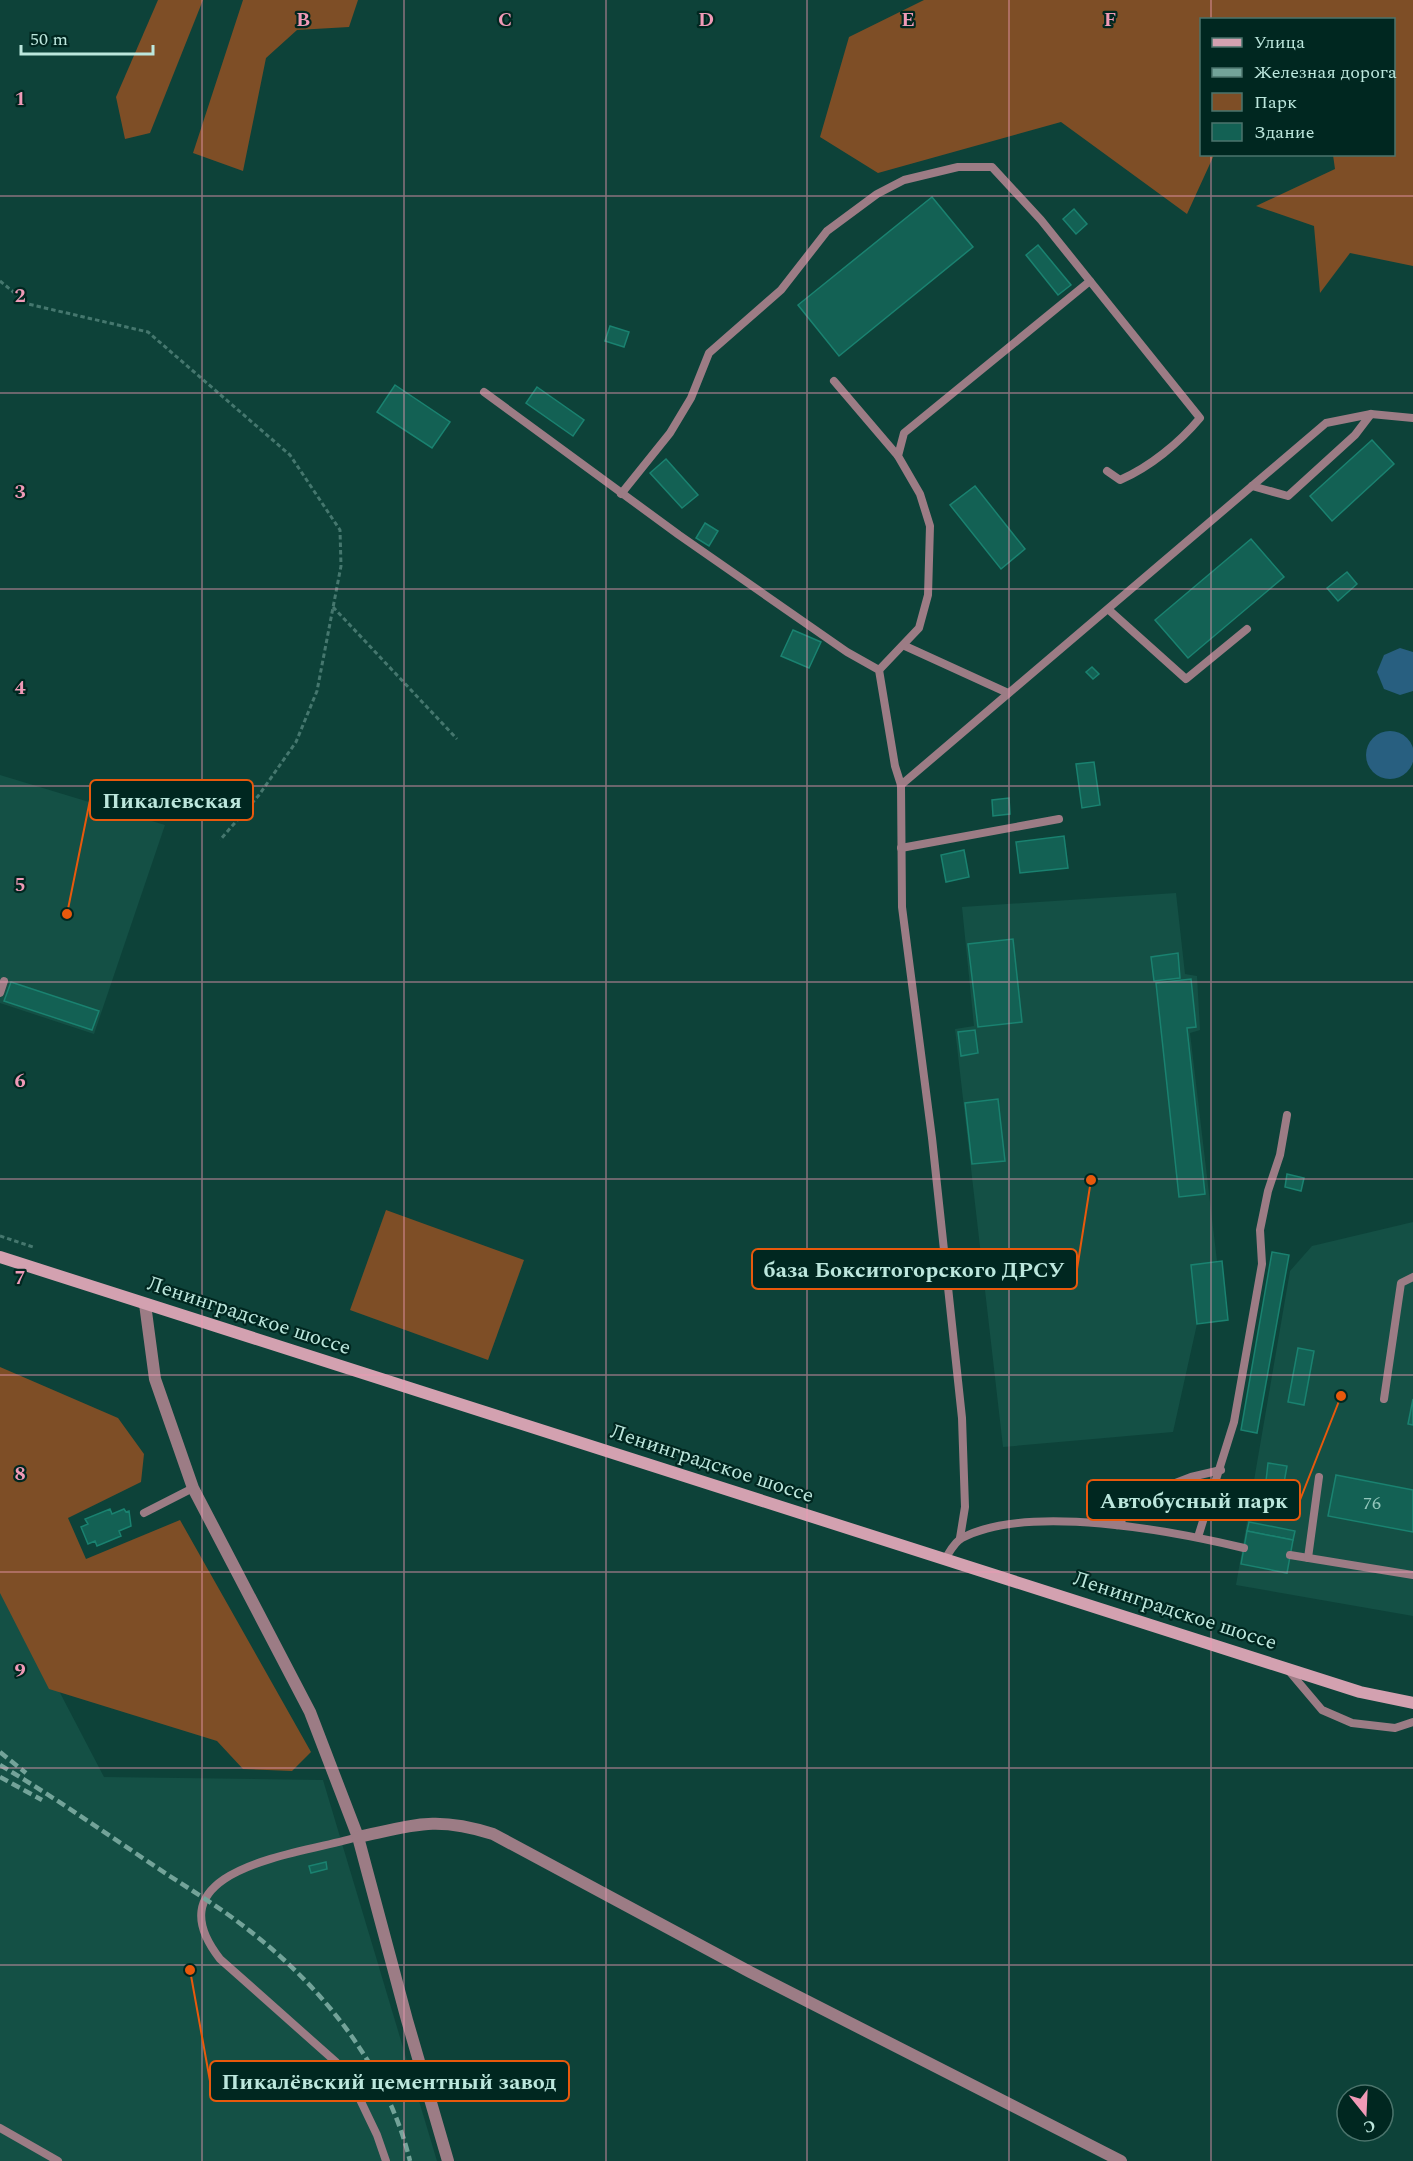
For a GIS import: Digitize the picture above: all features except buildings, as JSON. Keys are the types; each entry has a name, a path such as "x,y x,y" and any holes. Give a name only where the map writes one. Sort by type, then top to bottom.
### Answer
{"main road":[{"name":"Ленинградское шоссе","path":"0,1257 1360,1692 1413,1703"}],"street":[{"path":"145,1304 155,1379 193,1488 310,1713 358,1837 448,2161"},
{"path":"358,1837 427,1822 460,1824 493,1834 750,1972 1121,2161"}],"lane":[{"path":"621,494 670,433 691,398 709,353 781,290 827,231 877,194 904,180 958,167 992,167 1041,220 1200,418 1188,432 1139,471 1120,480 1107,471"},
{"path":"898,456 904,433 927,411 1090,281"},
{"path":"834,381 898,456 920,494 930,526 928,595 920,628 905,646 879,670"},
{"path":"484,392 621,494 847,652 879,670 901,785 902,907 909,979 932,1138 962,1418 965,1508 960,1538 945,1559"},
{"path":"1252,486 1288,496 1355,435 1371,414"},
{"path":"901,785 1326,423 1371,414 1413,418"},
{"path":"1109,610 1186,679 1247,629"},
{"path":"905,646 1008,693"},
{"path":"901,848 1059,819"},
{"path":"0,993 4,981"},
{"path":"1198,1537 1221,1470 1234,1422 1262,1264 1260,1230 1268,1191 1280,1155 1287,1115"},
{"path":"1384,1399 1401,1283 1413,1277"},
{"path":"1117,1525 1144,1495 1221,1470"},
{"path":"1308,1558 1319,1477"},
{"path":"144,1513 193,1488"},
{"path":"960,1538 993,1527 1048,1521 1117,1525 1198,1537 1244,1548"},
{"path":"1290,1555 1413,1575"},
{"path":"1286,1668 1322,1710 1352,1723 1395,1728 1413,1722"},
{"path":"358,1837 232,1872 212,1887 201,1918 206,1942 220,1959 336,2062 354,2087 387,2161"},
{"path":"0,2128 58,2161"}],"path":[{"path":"0,281 28,304 148,332 290,455 340,530 341,566 317,691 296,742 259,795 220,840"},
{"path":"333,607 457,739"},
{"path":"0,1236 33,1247"}],"shaded area":[{"path":"0,775 165,825 94,1034 0,1003"},
{"path":"1176,893 1185,974 1197,976 1200,1030 1190,1033 1217,1261 1222,1261 1228,1320 1197,1324 1173,1432 1003,1447 955,1029 974,1026 962,907"},
{"path":"1413,1222 1413,1616 1236,1585 1290,1271 1312,1246"},
{"path":"0,1578 104,1777 323,1780 437,2161 0,2161"}],"green space":[{"path":"158,0 203,0 150,133 125,139 116,97"},
{"path":"243,0 358,0 349,27 297,30 266,58 243,171 193,153"},
{"path":"924,0 1413,0 1413,266 1350,253 1320,293 1314,226 1256,206 1335,169 1333,156 1395,156 1395,18 1200,18 1200,156 1214,156 1187,214 1061,122 878,173 820,137 849,37"},
{"path":"386,1210 524,1260 488,1360 350,1310"},
{"path":"0,1367 118,1418 144,1454 141,1482 68,1518 86,1559 180,1520 311,1752 292,1771 243,1769 217,1741 49,1689 0,1593"}],"water":[{"path":"1400,648 1413,652 1413,691 1400,695 1384,689 1377,672 1384,655"},
{"path":"1385,731 1395,731 1407,738 1414,750 1414,760 1407,772 1395,779 1385,779 1370,768 1366,760 1366,750 1377,735"}],"railway":[{"path":"0,1752 26,1773"},
{"path":"0,1765 224,1912 274,1951 300,1976 325,2002 368,2061 399,2126 410,2161"},
{"path":"0,1777 42,1800"}],"place":[{"name":"Пикалевская","path":"67,914"},
{"name":"база Бокситогорского ДРСУ","path":"1091,1180"},
{"name":"Автобусный парк","path":"1341,1396"},
{"name":"Пикалёвский цементный завод","path":"190,1970"}]}
